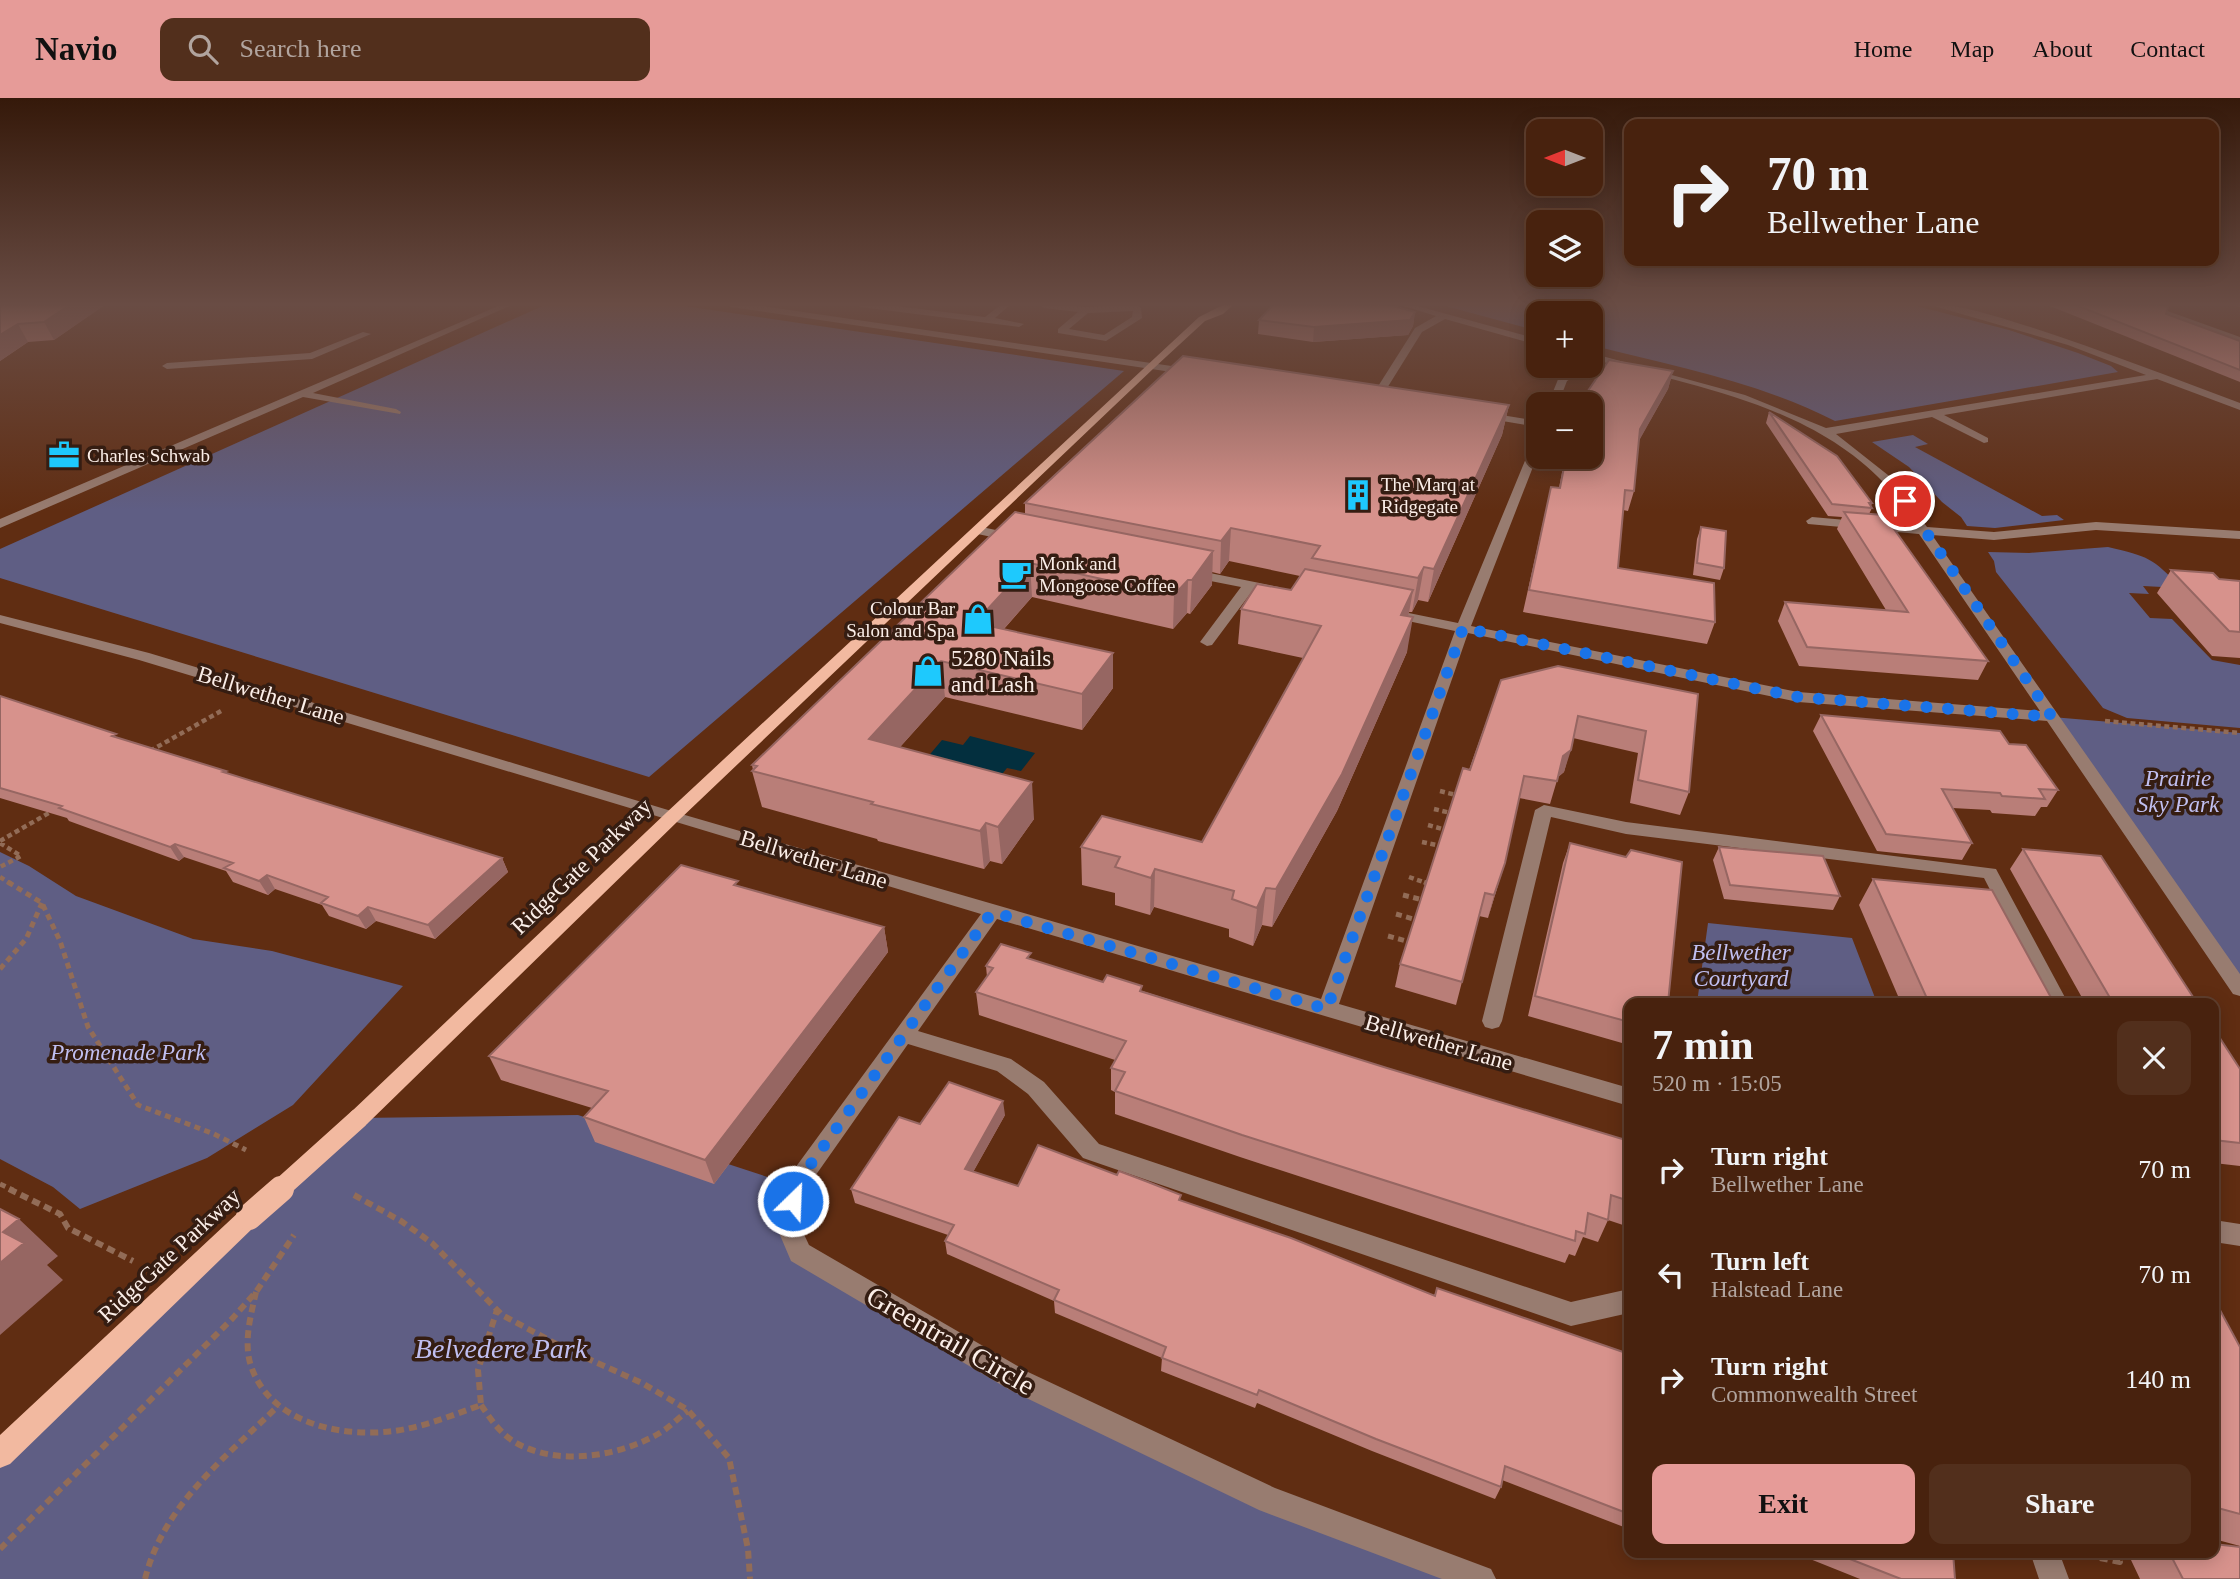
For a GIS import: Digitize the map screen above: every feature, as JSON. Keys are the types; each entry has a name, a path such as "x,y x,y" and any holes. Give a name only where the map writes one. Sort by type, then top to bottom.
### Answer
{"main road":[{"name":"RidgeGate Parkway","path":"0,1454 248,1217 359,1118 672,817 1143,373"}],"street":[{"path":"0,524 351,373"},
{"path":"1375,400 1392,373"},
{"path":"1647,373 1734,396 1825,432 1862,457 1889,481 2240,989"},
{"path":"2150,373 2240,407"},
{"path":"1825,432 2158,376"},
{"path":"303,394 396,412"},
{"path":"1362,398 1388,401"},
{"path":"1466,413 1526,422"},
{"path":"1934,414 1984,440"},
{"path":"1327,1009 1463,628 1527,469"},
{"path":"1812,521 1994,536 2096,526 2240,535"},
{"path":"977,530 1031,541"},
{"path":"1181,571 1300,595"},
{"path":"1207,642 1250,585"},
{"path":"1378,611 1798,697 2052,717"},
{"name":"Bellwether Lane","path":"0,619 28,624 108,647 992,912 1624,1096"},
{"path":"1492,1021 1544,810 1626,828 1990,873 2055,998"},
{"name":"Greentrail Circle","path":"992,912 795,1186 789,1228 800,1253 1031,1387 1269,1500 1481,1579"},
{"path":"904,1035 1004,1065 1036,1088 1091,1150 1571,1314 1624,1302"},
{"path":"2219,1232 2240,1235"},
{"path":"2046,1558 2054,1579"}],"path":[{"path":"145,756 221,712"},
{"path":"2105,721 2240,733"},
{"path":"1440,791 1456,795"},
{"path":"0,867 21,856 0,842 60,807"},
{"path":"1434,809 1451,813"},
{"path":"1428,825 1446,830"},
{"path":"1422,842 1441,846"},
{"path":"0,877 42,903 60,941 88,1027 138,1105 214,1134 246,1150"},
{"path":"1409,877 1429,884"},
{"path":"1403,895 1423,900"},
{"path":"0,969 9,961 32,928 42,903"},
{"path":"1396,914 1418,919"},
{"path":"1388,936 1410,942"},
{"path":"0,1184 60,1214 68,1228 133,1261"},
{"path":"354,1195 401,1221 432,1243 502,1315 562,1347 642,1383 688,1410 729,1458 748,1549 750,1579"},
{"path":"0,1549 256,1292 294,1235"},
{"path":"256,1292 248,1326 251,1365 263,1391 278,1406 318,1425 353,1433 394,1431 481,1405"},
{"path":"498,1309 478,1370 481,1405 498,1429 522,1445 556,1456 603,1455 657,1435 688,1410"},
{"path":"145,1579 147,1559 164,1524 278,1406"},
{"path":"2100,1558 2120,1562 2119,1558"}],"green space":[{"path":"393,373 1122,373 649,777 0,578 0,549"},
{"path":"1703,373 2112,373 1835,421 1776,396"},
{"path":"1913,435 1928,444 1915,447 2042,516 2057,515 2064,520 1995,528 1967,526 1909,467 1872,442"},
{"path":"2108,547 2149,560 2181,588 2143,586 2149,594 2129,593 2150,618 2172,619 2212,660 2240,665 2240,728 2127,718 2103,708 1996,572 1994,561 1988,552 2029,553"},
{"name":"Prairie Sky Park","path":"2052,717 2240,733 2240,989"},
{"name":"Promenade Park","path":"0,852 29,866 76,896 193,939 272,951 403,986 293,1105 207,1158 80,1209 53,1187 0,1159"},
{"name":"Bellwether Courtyard","path":"1708,923 1852,938 1875,998 1698,998"},
{"name":"Belvedere Park","path":"578,1115 795,1186 800,1253 1019,1381 1481,1579 0,1579 0,1454 359,1118"}],"shaded area":[{"path":"970,736 1035,753 1021,771 1007,768 999,778 926,759 942,740 963,745"}],"building":[{"name":"The Marq at Ridgegate","path":"1165,373 1297,373 1509,405 1434,569 1424,567 1418,578 1312,558 1320,546 1231,528 1221,541 1025,503"},
{"path":"1603,373 1672,373 1640,429 1634,491 1625,490 1618,568 1714,583 1715,622 1529,590 1551,487 1560,488 1564,469 1603,469 1603,392 1587,392 1597,378 1603,378"},
{"path":"1769,412 1837,456 1872,503 1869,503 1872,508 1832,504"},
{"path":"1015,512 1213,551 1192,580 1188,580 1174,595 1030,563 975,623 1113,653 1082,694 941,661 869,739 1032,782 998,827 986,823 980,831 752,771 757,766 752,765"},
{"path":"1844,512 1884,515 1988,661 1807,647 1785,602 1908,612"},
{"path":"1701,527 1726,531 1724,568 1697,563"},
{"path":"1305,569 1413,590 1401,615 1413,617 1342,774 1276,889 1266,888 1257,908 1232,899 1234,891 1155,869 1151,878 1115,867 1120,857 1081,847 1102,816 1202,842 1321,626 1241,609 1257,584 1291,590"},
{"path":"2171,570 2213,573 2219,579 2240,581 2240,632 2229,631"},
{"path":"1558,666 1698,694 1689,792 1638,780 1646,731 1578,716 1571,750 1563,756 1557,781 1524,776 1505,863 1494,895 1485,893 1462,982 1400,964 1463,768 1470,770 1501,680"},
{"path":"0,696 116,734 112,736 226,771 223,772 502,858 428,925 368,907 358,916 321,903 328,897 267,875 259,881 224,868 233,863 175,844 170,847 59,808 62,806 0,788"},
{"path":"1821,715 2000,731 2009,744 2026,745 2058,790 2039,789 2045,799 1942,789 1972,843 1886,834"},
{"path":"1570,843 1626,857 1631,850 1682,862 1668,998 1624,998 1624,1021 1535,996"},
{"path":"1719,847 1823,856 1840,896 1730,885"},
{"path":"2023,849 2101,856 2194,998 2110,998"},
{"path":"681,865 738,881 734,885 884,927 705,1160 584,1117 608,1091 489,1056"},
{"path":"1873,879 1992,890 2051,998 1927,998"},
{"path":"1001,944 1031,953 1027,958 1103,982 1107,975 1142,986 1140,991 1624,1139 1624,1199 1611,1195 1608,1220 1588,1213 1585,1234 1576,1231 1575,1241 1242,1135 1115,1091 1125,1072 1111,1068 1126,1041 976,992 993,968 986,966"},
{"path":"2219,1037 2240,1069 2240,1143 2219,1141"},
{"path":"949,1082 1003,1101 965,1169 1018,1186 1038,1145 1117,1175 1119,1171 1148,1182 1181,1195 1179,1200 1291,1238 1435,1296 1437,1288 1624,1352 1624,1512 1505,1466 1501,1487 1259,1390 1257,1395 1162,1358 1166,1347 1054,1300 1059,1290 945,1241 954,1225 851,1189 899,1117 920,1124"},
{"path":"0,1209 19,1219 3,1232 24,1243 0,1263"},
{"path":"2219,1308 2240,1347 2240,1514 2219,1508"},
{"path":"2219,1545 2240,1547 2240,1579 2183,1579 2172,1558 2219,1558"},
{"path":"1847,1558 1953,1558 1955,1579 1901,1579"}],"place":[{"name":"Charles Schwab","path":"64,455"},
{"name":"The Marq at Ridgegate","path":"1358,495"},
{"name":"Monk and Mongoose Coffee","path":"1016,574"},
{"name":"Colour Bar Salon and Spa","path":"978,619"},
{"name":"5280 Nails and Lash","path":"928,671"}],"route":[{"path":"793,1201 795,1186 992,912 1327,1009 1463,628 1798,697 2052,717 1905,501"}]}
